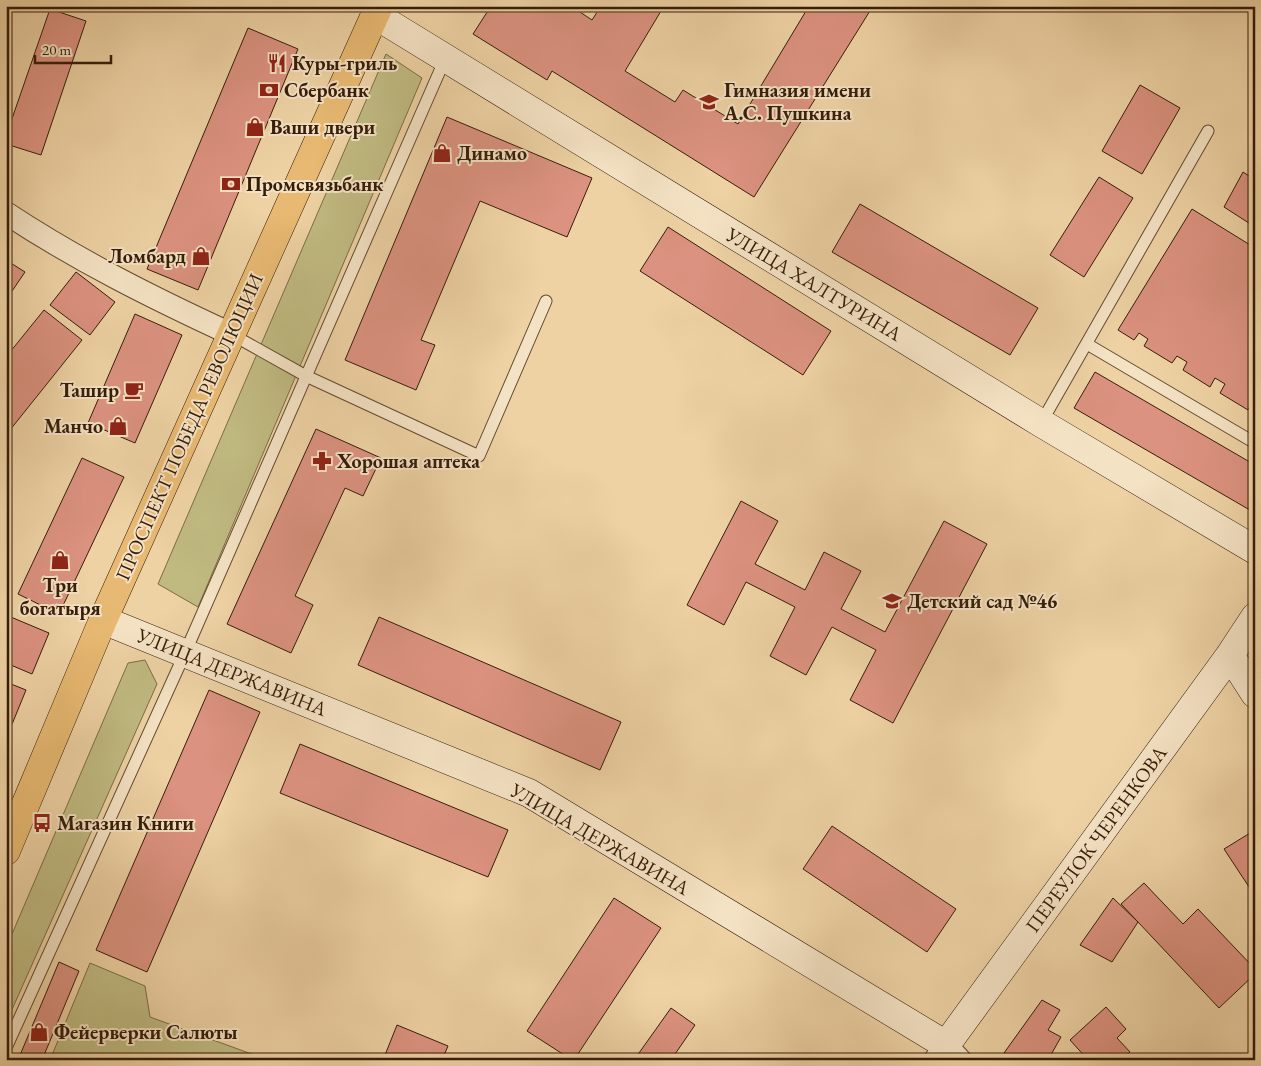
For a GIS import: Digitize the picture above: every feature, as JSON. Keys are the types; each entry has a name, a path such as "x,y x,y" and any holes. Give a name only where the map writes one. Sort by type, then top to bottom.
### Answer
{"main road":[{"name":"ПРОСПЕКТ ПОБЕДА РЕВОЛЮЦИИ","path":"6,851 103,620 377,11"}],"street":[{"name":"УЛИЦА ХАЛТУРИНА","path":"377,11 445,59 1041,423 1255,550"},
{"path":"6,213 38,234 139,291 231,334"},
{"name":"ПЕРЕУЛОК ЧЕРЕНКОВА","path":"947,1055 1255,617"},
{"name":"УЛИЦА ДЕРЖАВИНА","path":"103,620 529,794 947,1055"},
{"path":"1230,655 1255,694"}],"lane":[{"path":"6,1048 185,653 445,59"},
{"path":"1041,423 1208,131"},
{"path":"231,334 306,376 479,456 546,301"},
{"path":"1087,344 1255,443"}],"shaded area":[{"path":"386,54 422,78 198,607 158,584"},
{"path":"145,660 157,684 6,1023 6,948 128,663"},
{"path":"90,963 145,986 150,1017 268,1060 50,1060"}],"building":[{"path":"491,6 571,6 592,20 601,6 664,6 625,71 675,102 683,90 738,124 809,6 873,6 754,197 552,71 547,80 473,34"},
{"path":"50,9 86,21 41,155 6,144 6,136"},
{"path":"248,28 298,49 198,290 147,269"},
{"path":"1140,85 1180,108 1142,174 1102,151"},
{"path":"447,117 592,178 567,237 480,201 421,340 435,345 416,390 345,360"},
{"path":"1243,172 1255,180 1255,227 1224,207"},
{"path":"1099,177 1133,198 1084,277 1050,255"},
{"path":"860,204 1038,308 1010,355 832,252"},
{"path":"1192,209 1255,248 1255,402 1253,401 1248,410 1220,393 1225,384 1215,378 1210,387 1183,370 1187,362 1177,356 1172,363 1144,346 1148,339 1139,333 1134,340 1118,330"},
{"path":"668,227 831,331 803,375 640,271"},
{"path":"6,260 25,272 6,300"},
{"path":"76,272 115,302 90,335 50,305"},
{"path":"44,310 82,340 6,435 6,357"},
{"path":"135,314 182,335 135,443 88,423"},
{"path":"1095,372 1255,465 1255,513 1074,408"},
{"path":"316,429 381,458 363,496 345,488 295,596 313,605 291,653 227,624"},
{"path":"82,458 124,477 59,614 18,594"},
{"path":"741,501 778,521 755,564 805,590 824,552 861,571 841,609 885,632 944,521 987,544 893,723 850,700 876,650 832,627 806,675 770,656 795,607 746,582 724,625 687,605"},
{"path":"6,615 49,633 32,674 6,663"},
{"path":"379,617 621,722 600,770 358,665"},
{"path":"6,682 26,690 6,739"},
{"path":"209,690 260,712 147,972 96,950"},
{"path":"300,744 508,830 488,877 280,793"},
{"path":"832,826 956,909 927,952 803,869"},
{"path":"1255,830 1255,896 1224,849"},
{"path":"1144,883 1183,924 1198,909 1255,969 1255,974 1219,1008 1121,904"},
{"path":"614,898 661,928 574,1060 572,1060 527,1031"},
{"path":"1113,898 1138,922 1112,962 1080,945"},
{"path":"59,962 79,971 42,1060 18,1060"},
{"path":"1042,1000 1060,1010 1048,1030 1061,1037 1048,1060 1009,1060 1004,1053"},
{"path":"1106,1007 1126,1029 1117,1038 1130,1052 1121,1060 1088,1060 1070,1040"},
{"path":"671,1008 695,1025 671,1060 634,1060"},
{"path":"397,1025 448,1046 442,1060 383,1060"}],"place":[{"name":"Куры-гриль","path":"277,63"},
{"name":"Сбербанк","path":"269,90"},
{"name":"Гимназия имени А.С. Пушкина","path":"709,102"},
{"name":"Ваши двери","path":"255,127"},
{"name":"Динамо","path":"442,153"},
{"name":"Промсвязьбанк","path":"231,184"},
{"name":"Ломбард","path":"201,256"},
{"name":"Ташир","path":"134,390"},
{"name":"Манчо","path":"118,426"},
{"name":"Хорошая аптека","path":"322,461"},
{"name":"Три богатыря","path":"60,560"},
{"name":"Детский сад №46","path":"892,601"},
{"name":"Магазин Книги","path":"42,823"},
{"name":"Фейерверки Салюты","path":"39,1032"}]}
